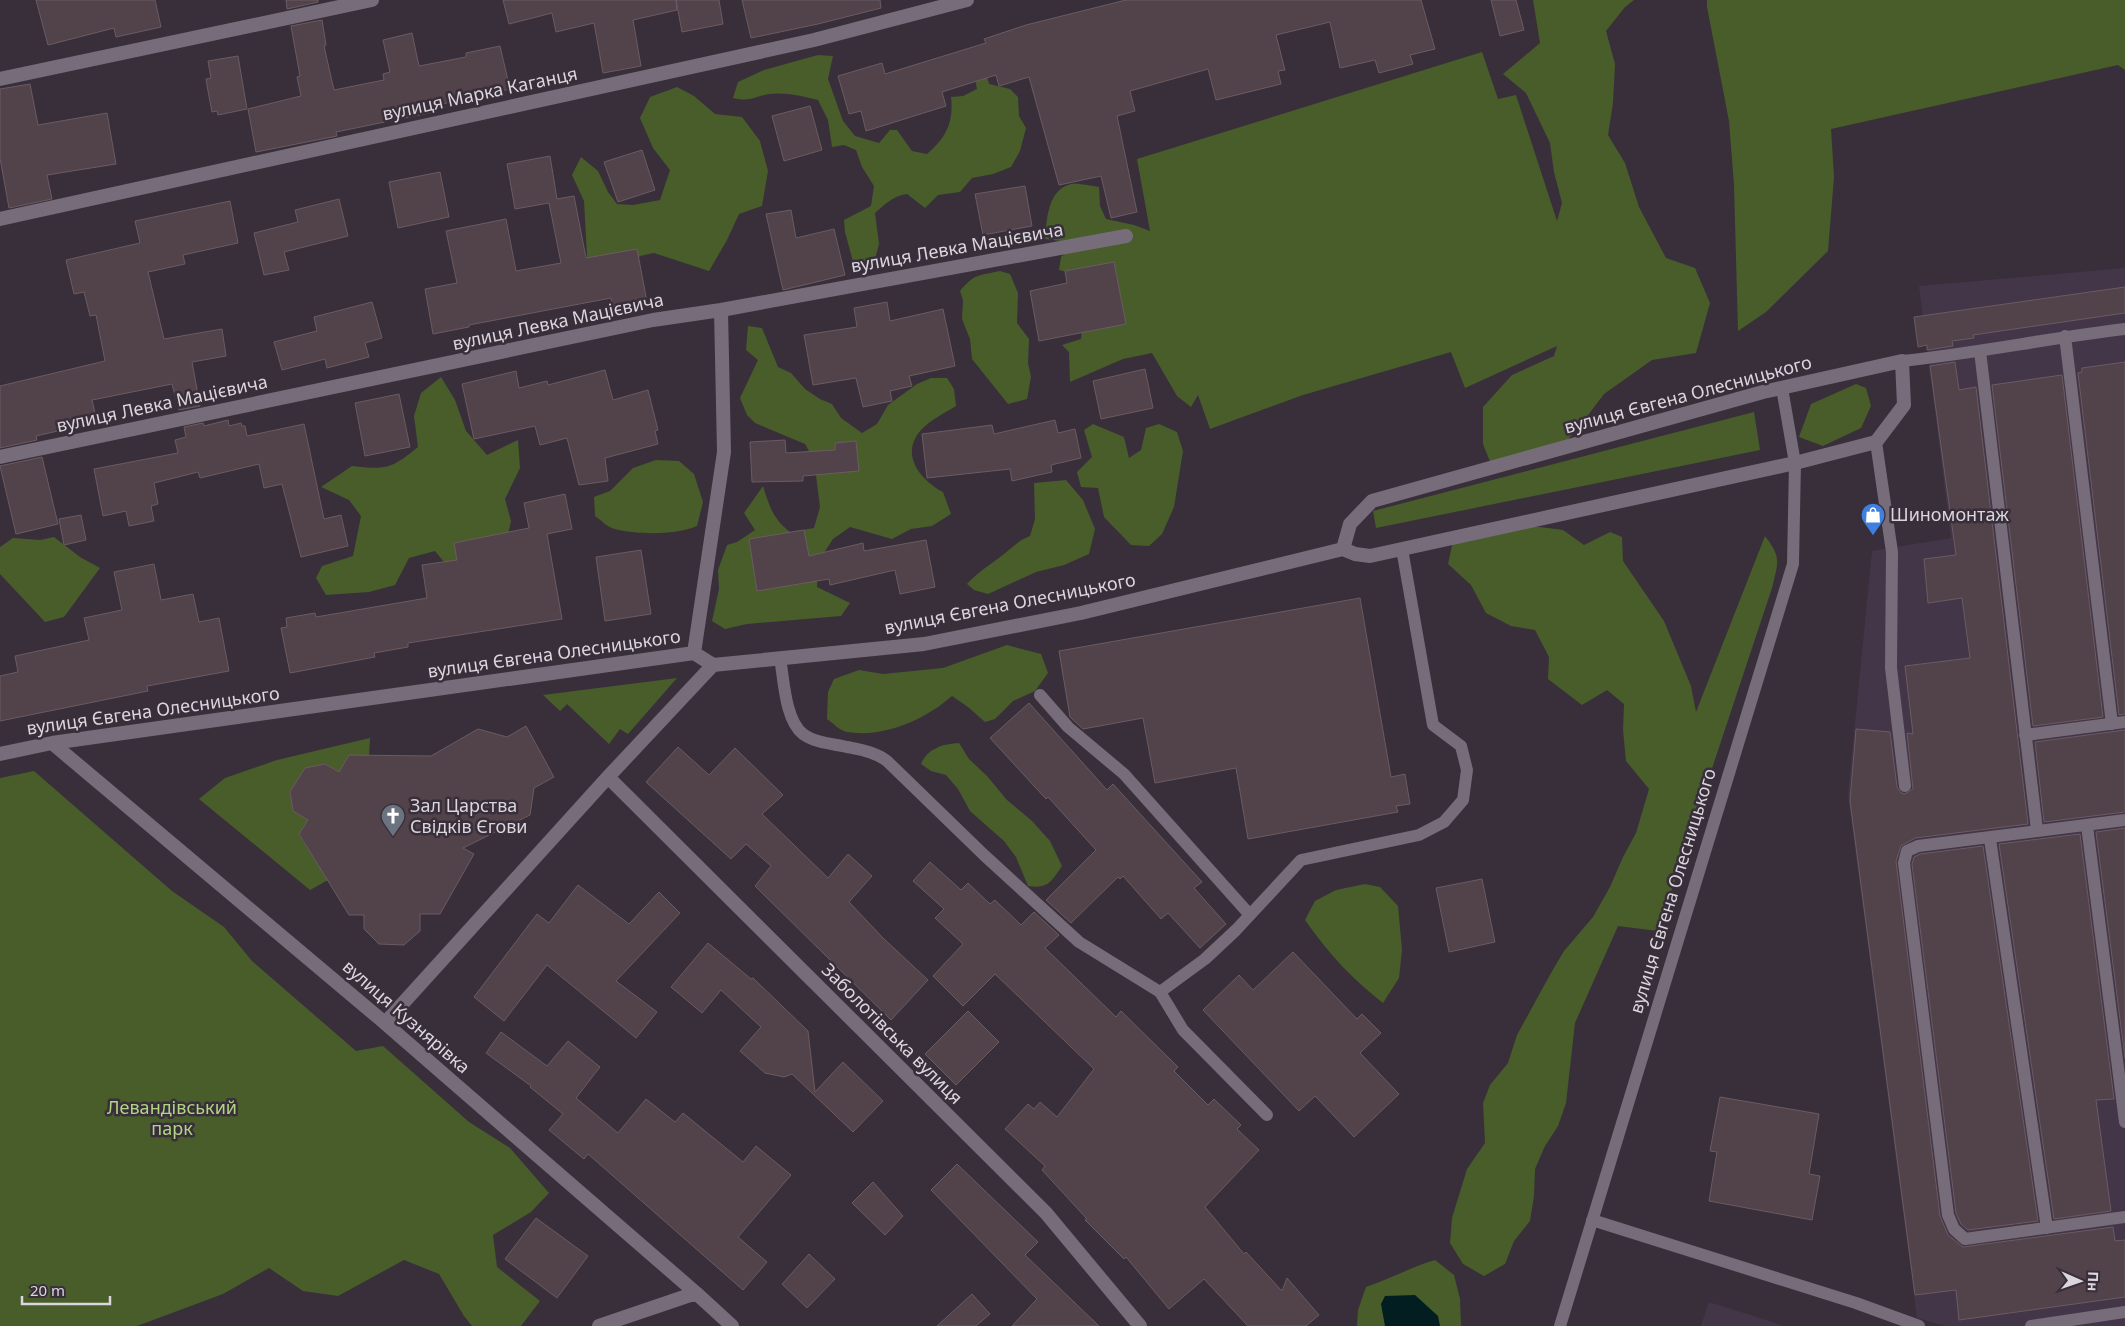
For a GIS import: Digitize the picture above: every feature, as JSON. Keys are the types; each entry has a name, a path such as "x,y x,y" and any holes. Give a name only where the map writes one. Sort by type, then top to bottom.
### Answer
{"street":[{"path":"0,79 372,0"},
{"name":"вулиця Марка Каганця","path":"0,219 814,40 968,0"},
{"name":"вулиця Левка Мацієвича","path":"0,458 653,320 721,310 1126,236"},
{"path":"694,653 724,452 721,310"},
{"path":"1876,442 1904,405 1902,361"},
{"name":"вулиця Євгена Олесницького","path":"1343,549 1350,524 1372,501 1782,388 1902,361"},
{"name":"вулиця Євгена Олесницького","path":"0,754 52,743 694,653 713,665 924,644 1081,613 1343,549 1355,554 1370,556 1795,463 1876,442"},
{"path":"385,1023 608,777 713,665"},
{"name":"вулиця Кузнярівка","path":"52,743 385,1023 696,1292 732,1326"},
{"name":"Заболотівська вулиця","path":"608,777 1046,1213 1140,1326"},
{"path":"599,1326 696,1292"}],"lane":[{"path":"1902,361 1980,351 2065,336 2125,329"},
{"path":"2025,735 2119,723 2065,336"},
{"path":"1980,351 2037,830"},
{"path":"1782,388 1795,463"},
{"path":"1876,442 1892,552 1891,668 1904,786"},
{"name":"вулиця Євгена Олесницького","path":"1560,1326 1793,564 1795,463"},
{"path":"1160,992 1205,959 1301,860 1420,835 1444,822 1463,800 1467,770 1461,746 1433,725 1402,549"},
{"path":"780,658 794,725 804,734 816,740 870,752 882,757 1078,942 1160,992 1183,1030 1267,1115"},
{"path":"1040,695 1068,727 1124,774 1250,914"},
{"path":"2125,820 2088,826 2037,830 1990,839 1918,846 1907,851 1904,863 1948,1215 1954,1228 1965,1239 2125,1217"},
{"path":"2088,826 2125,1122"},
{"path":"1990,839 2047,1228"},
{"path":"1592,1220 1856,1303 1919,1326"},
{"path":"2031,1326 2125,1312"}],"shaded area":[{"path":"2125,268 2125,1326 1945,1326 1917,1318 1848,795 1872,551 1951,538 1919,286"},
{"path":"1415,1295 1438,1316 1440,1326 1385,1326 1381,1304 1385,1296"},
{"path":"1709,1302 1760,1318 1783,1326 1701,1326"}],"green space":[{"path":"1533,0 1634,0 1625,7 1606,31 1615,64 1613,103 1608,135 1625,163 1639,207 1666,258 1695,268 1710,303 1696,353 1652,360 1604,394 1563,445 1491,464 1483,444 1483,407 1512,375 1554,356 1557,346 1465,388 1451,352 1303,395 1210,429 1198,395 1191,407 1177,396 1152,353 1123,359 1070,382 1069,352 1062,345 1081,339 1083,316 1075,274 1059,270 1061,257 1076,243 1045,239 1050,207 1057,192 1063,187 1071,184 1081,184 1099,187 1100,206 1106,219 1134,225 1150,231 1137,159 1482,52 1498,99 1516,95 1557,221 1562,203 1554,172 1550,143 1526,93 1503,74 1540,43"},
{"path":"1707,0 2125,0 2125,70 2118,65 1831,129 1834,177 1828,251 1766,312 1738,331 1734,185 1729,121"},
{"path":"818,55 833,56 828,79 843,121 855,136 879,143 890,130 897,130 912,151 927,154 944,136 950,122 951,97 963,96 977,89 973,69 986,74 989,84 1010,89 1018,97 1019,116 1026,128 1020,151 1011,167 993,174 972,178 960,192 938,195 925,208 907,194 889,201 875,213 879,244 872,270 854,265 845,232 844,220 871,206 874,186 862,167 856,150 844,145 832,147 828,120 818,100 781,94 769,94 749,99 733,98 738,82 764,70"},
{"path":"677,87 694,96 715,114 742,117 760,141 768,171 762,206 739,214 709,271 654,253 640,256 613,288 588,274 584,201 572,175 581,157 598,171 608,192 617,204 633,205 660,200 670,170 653,148 640,118 650,97"},
{"path":"1000,271 1010,274 1018,293 1017,323 1029,339 1028,363 1031,377 1027,399 1008,404 972,359 970,339 962,319 963,300 960,291 973,278"},
{"path":"748,326 762,328 778,367 791,373 805,389 832,404 841,418 862,433 877,424 888,405 917,384 931,378 947,378 954,389 956,406 925,426 915,439 912,449 912,457 916,466 927,481 943,492 951,514 932,526 911,529 892,539 850,527 833,539 818,562 817,587 850,603 841,616 747,624 725,629 712,621 719,589 718,570 727,545 737,542 755,530 744,513 763,486 773,512 780,523 790,532 814,528 820,507 814,460 805,444 755,423 747,415 740,398 758,360 746,350"},
{"path":"441,377 455,400 466,431 487,455 518,440 520,468 505,499 511,521 507,539 454,574 435,551 409,558 395,585 369,592 326,595 316,578 322,566 353,556 361,516 349,500 321,487 352,466 381,468 388,466 401,460 418,447 414,416 421,393"},
{"path":"1856,384 1866,388 1871,406 1861,428 1823,446 1799,437 1811,404"},
{"path":"1754,412 1760,450 1376,528 1373,511"},
{"path":"1093,424 1124,437 1129,458 1141,450 1146,428 1159,424 1177,432 1183,451 1174,507 1162,534 1149,546 1131,545 1104,517 1098,488 1081,487 1077,472 1092,457 1084,430"},
{"path":"656,460 679,461 694,474 703,502 697,526 679,531 657,533 624,531 607,526 595,516 594,497 610,491 633,468"},
{"path":"1066,480 1083,500 1095,529 1089,554 1064,565 1036,572 988,594 974,590 967,584 1016,544 1030,536 1035,519 1034,483"},
{"path":"1532,526 1563,530 1584,545 1610,532 1622,537 1623,561 1664,621 1691,686 1696,712 1765,536 1776,555 1777,566 1772,588 1658,931 1618,926 1575,1023 1566,1103 1558,1126 1545,1146 1535,1169 1534,1196 1530,1221 1514,1241 1505,1264 1484,1276 1463,1264 1450,1243 1452,1218 1467,1169 1485,1143 1483,1103 1490,1085 1508,1063 1517,1035 1551,973 1564,951 1593,917 1610,887 1636,833 1649,789 1626,761 1623,730 1624,704 1607,690 1582,705 1548,679 1549,657 1535,630 1511,626 1486,613 1471,585 1448,564 1453,541"},
{"path":"54,537 80,557 100,568 64,617 45,622 0,574 0,547 13,538 40,540"},
{"path":"1007,645 1041,654 1048,673 1035,691 1013,701 995,719 985,722 952,696 929,713 889,730 861,733 847,732 839,729 827,719 828,692 834,679 859,670 883,674 943,668"},
{"path":"677,678 628,734 620,729 609,744 567,704 560,711 543,695"},
{"path":"370,738 369,756 339,772 325,764 305,768 290,792 293,811 308,820 299,835 328,880 310,890 199,799 225,778 277,760"},
{"path":"959,743 969,759 987,776 1007,800 1032,821 1050,841 1062,866 1045,885 1028,886 1016,857 1004,841 970,811 958,789 946,775 931,771 921,764 928,754 937,748 947,744"},
{"name":"Левандівський парк","path":"34,771 172,891 224,927 252,961 356,1051 383,1046 469,1122 510,1148 549,1193 531,1212 493,1235 497,1267 540,1301 521,1326 472,1326 439,1274 404,1260 338,1296 303,1291 269,1268 223,1294 137,1326 0,1326 0,778"},
{"path":"1365,884 1380,887 1398,906 1402,950 1399,978 1383,1003 1360,984 1341,964 1305,920 1315,901 1336,890"},
{"path":"1435,1260 1454,1275 1460,1299 1461,1326 1357,1326 1358,1310 1366,1287"}],"building":[{"path":"36,0 155,0 161,27 116,37 114,28 48,45"},
{"path":"286,0 318,0 318,2 287,9"},
{"path":"503,0 676,0 677,10 633,20 641,66 603,73 594,23 556,32 552,13 509,24"},
{"path":"676,0 719,0 723,24 682,32"},
{"path":"742,0 880,0 881,8 751,38"},
{"path":"1126,0 1421,0 1435,49 1410,55 1413,64 1379,73 1375,60 1340,68 1330,22 1276,35 1285,70 1278,71 1281,84 1216,100 1208,69 1130,91 1135,111 1117,116 1137,212 1111,218 1101,176 1059,185 1029,77 999,86 996,75 942,92 946,106 866,131 861,111 849,114 838,76 882,63 885,74 986,43 984,39 1026,25"},
{"path":"1491,0 1516,0 1524,30 1500,36"},
{"path":"322,20 326,45 324,46 334,90 384,80 383,74 390,72 383,40 412,33 419,66 466,57 466,53 500,46 510,89 433,106 434,112 336,132 337,136 256,152 248,109 301,96 297,77 300,76 291,26"},
{"path":"238,56 247,109 218,115 217,111 212,112 208,91 206,79 211,78 208,61"},
{"path":"30,84 38,125 107,113 116,164 47,175 52,199 9,208 0,158 0,89"},
{"path":"810,106 822,150 784,161 772,116"},
{"path":"642,150 655,190 618,202 604,162"},
{"path":"550,156 557,199 574,196 586,258 637,249 647,302 613,309 611,298 469,325 469,327 433,334 425,289 457,283 446,231 506,219 516,271 561,263 549,203 515,209 507,164"},
{"path":"440,172 449,217 398,228 389,182"},
{"path":"1025,186 1032,226 983,235 975,194"},
{"path":"339,199 348,236 284,252 289,270 264,275 254,233 298,222 295,210"},
{"path":"230,201 238,243 183,255 185,264 148,272 164,339 222,329 226,356 192,362 200,406 179,410 172,384 92,400 97,422 36,436 37,440 0,448 0,386 105,361 96,315 90,316 84,292 74,294 66,260 140,243 135,221"},
{"path":"791,210 796,238 834,229 845,275 783,290 766,214"},
{"path":"1114,262 1126,324 1039,341 1030,291 1067,283 1065,271"},
{"path":"2125,287 2125,313 1973,335 1974,338 1952,341 1953,346 1927,350 1927,345 1918,347 1914,317"},
{"path":"372,302 382,338 365,343 369,357 327,368 325,359 282,370 274,342 317,331 314,317"},
{"path":"887,302 890,321 943,309 955,366 909,376 912,386 890,391 892,401 863,407 856,378 813,385 804,335 857,327 854,308"},
{"path":"1955,362 1959,390 1976,387 2028,824 1915,838 1901,846 1896,861 1940,1216 1948,1235 1963,1247 2113,1227 2115,1241 2125,1240 2125,1297 1959,1320 1956,1290 1915,1295 1850,801 1856,729 1890,732 1897,787 1901,793 1905,794 1913,789 1907,733 1913,734 1905,666 1970,658 1962,598 1928,603 1924,559 1956,555 1930,366"},
{"path":"2125,362 2125,714 2119,715 2078,373 2082,372 2082,368"},
{"path":"1145,369 1153,408 1101,419 1093,381"},
{"path":"605,370 613,400 648,390 658,430 655,431 658,444 605,458 608,481 579,485 567,438 540,445 535,426 474,439 462,384 516,371 519,388 547,381 548,385"},
{"path":"2062,375 2103,717 2033,726 1992,385"},
{"path":"399,394 410,447 365,456 355,403"},
{"path":"228,420 229,426 241,423 242,426 245,426 247,436 304,424 324,519 341,515 348,546 301,557 282,484 264,488 259,464 200,478 198,472 154,483 158,504 151,506 154,521 129,526 126,511 103,516 94,469 178,453 175,440 186,437 184,427 203,423 204,426"},
{"path":"1055,420 1058,433 1075,429 1081,458 1051,465 1052,472 1012,481 1010,469 927,478 922,434 992,425 994,434"},
{"path":"785,440 786,453 835,450 835,443 856,441 859,471 803,476 803,481 752,482 750,442"},
{"path":"42,457 58,524 16,534 0,466"},
{"path":"565,494 572,529 547,534 562,619 408,643 408,647 374,653 375,657 290,673 281,628 287,627 286,618 315,613 316,617 427,598 422,565 457,560 454,543 529,528 524,503"},
{"path":"81,515 86,540 64,545 59,519"},
{"path":"804,530 809,556 863,543 864,551 926,540 935,587 900,594 895,570 830,585 829,579 757,591 749,539"},
{"path":"641,550 651,614 605,621 596,557"},
{"path":"154,564 161,600 193,594 199,622 219,618 229,671 147,686 148,691 0,721 0,676 18,672 15,656 89,640 84,618 122,610 114,572"},
{"path":"1360,598 1391,777 1405,774 1410,804 1396,806 1398,812 1248,839 1236,768 1155,783 1143,718 1083,729 1070,717 1059,651"},
{"path":"1029,703 1107,790 1113,784 1202,882 1194,888 1226,924 1200,948 1168,913 1161,919 1123,876 1120,879 1118,877 1071,923 1046,900 1096,850 1048,797 1046,799 990,738"},
{"name":"Зал Царства Свідків Єгови","path":"526,726 554,777 534,788 530,815 463,848 474,854 440,914 420,914 420,931 404,945 379,944 364,929 364,915 349,915 299,834 308,820 293,811 290,792 305,768 325,764 339,772 349,755 431,756 478,729 507,737"},
{"path":"2125,730 2125,812 2044,822 2035,742"},
{"path":"678,747 709,775 735,748 783,795 762,814 828,878 848,854 872,876 849,902 883,938 928,980 891,1020 755,886 771,866 746,844 731,859 646,782"},
{"path":"2125,828 2125,1058 2096,832"},
{"path":"2080,834 2114,1099 2096,1100 2111,1211 2054,1219 1999,844"},
{"path":"1983,846 2038,1221 1968,1230 1961,1224 1956,1213 1912,864 1914,857 1920,854"},
{"path":"930,862 961,890 968,883 990,904 995,900 1021,925 1034,912 1059,935 1045,948 1116,1017 1121,1011 1178,1067 1174,1071 1208,1105 1214,1099 1241,1125 1237,1129 1259,1150 1205,1207 1244,1254 1246,1252 1282,1291 1287,1278 1319,1315 1306,1326 1248,1326 1204,1279 1169,1309 1126,1257 1124,1259 1085,1220 1087,1219 1042,1170 1045,1166 1005,1129 1028,1104 1034,1109 1040,1102 1057,1117 1094,1069 995,974 963,1006 933,976 963,944 935,918 944,909 913,881"},
{"path":"1482,879 1495,942 1449,952 1436,888"},
{"path":"578,885 629,924 659,892 680,913 616,981 657,1012 636,1038 547,965 504,1021 474,997 537,914 549,923"},
{"path":"708,943 751,979 753,978 808,1031 815,1092 843,1062 883,1101 853,1132 792,1074 784,1077 765,1073 740,1051 761,1027 721,990 702,1013 671,987"},
{"path":"1293,952 1357,1019 1362,1014 1381,1033 1360,1053 1399,1094 1354,1137 1315,1096 1299,1111 1203,1010 1239,975 1253,990"},
{"path":"968,1011 999,1042 956,1085 925,1054"},
{"path":"501,1032 547,1066 568,1041 600,1067 576,1098 618,1133 646,1099 675,1122 683,1113 743,1162 756,1146 791,1175 738,1237 767,1262 743,1290 588,1154 584,1159 549,1130 563,1114 531,1086 486,1053"},
{"path":"1720,1097 1819,1114 1809,1174 1820,1176 1812,1220 1709,1201 1717,1152 1710,1151"},
{"path":"957,1164 1038,1242 1025,1255 1099,1326 1012,1326 1037,1299 931,1190"},
{"path":"873,1182 903,1216 885,1235 852,1203"},
{"path":"536,1218 588,1256 557,1298 505,1259"},
{"path":"809,1254 835,1279 807,1308 782,1284"},
{"path":"972,1294 990,1314 976,1326 937,1326"}],"place":[{"name":"Шиномонтаж","path":"1873,536"},
{"name":"Зал Царства Свідків Єгови","path":"393,837"}]}
